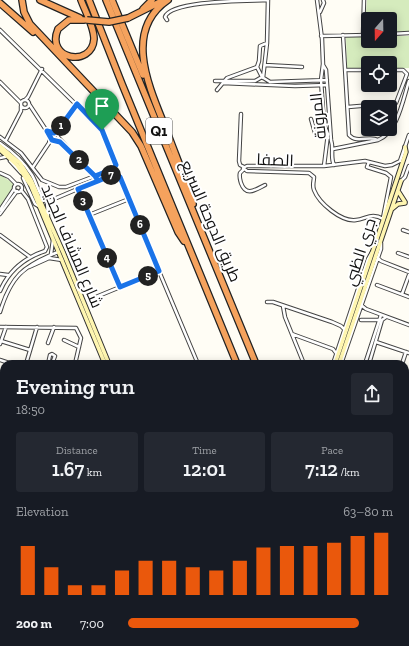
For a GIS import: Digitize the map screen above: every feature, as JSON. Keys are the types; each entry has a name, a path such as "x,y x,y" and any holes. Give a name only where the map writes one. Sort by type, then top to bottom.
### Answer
{"highway":[{"path":"22,0 24,12 30,24 132,132 141,146 178,232 189,248"},
{"path":"40,0 86,20"},
{"path":"81,0 93,32 92,45 88,52 81,56 73,57 63,54 55,41 58,29 69,20 86,20 109,22 128,18 164,0"},
{"name":"طريق الدوحة السريع","path":"89,0 235,360"},
{"name":"طريق الدوحة السريع","path":"106,0 254,360"},
{"path":"112,0 149,86 188,188 197,221"},
{"path":"135,15 152,0"},
{"path":"149,86 143,62 144,34 153,14 168,0"},
{"path":"0,3 58,54"}],"street":[{"path":"167,20 165,17 166,13 178,6 204,2 268,0 267,43 262,78"},
{"name":"المرونة","path":"317,0 320,12 322,36 324,125 328,134 324,166"},
{"name":"المرونة","path":"320,12 324,3 323,0"},
{"path":"364,1 364,12"},
{"path":"0,30 42,69 102,130 116,163 113,169 62,188 42,180 32,166 0,137"},
{"path":"397,34 409,33"},
{"path":"343,35 350,136 355,139 373,138 378,140"},
{"path":"322,36 361,35"},
{"path":"217,90 224,81 243,71 256,67 259,61 260,46 267,43"},
{"name":"المرونة","path":"323,64 327,80 331,140 333,149 332,157 334,165"},
{"path":"265,65 302,67"},
{"path":"256,67 262,78 270,82 327,80"},
{"path":"5,146 6,141 42,69"},
{"path":"345,70 361,70"},
{"path":"397,70 409,71"},
{"path":"348,107 394,105 399,98 407,76 403,70"},
{"path":"215,81 255,81 262,78"},
{"path":"224,81 327,85"},
{"path":"333,149 378,140 386,136 395,122 409,81"},
{"path":"0,82 18,100 31,109 52,139 60,142"},
{"path":"27,169 32,166 77,104"},
{"path":"241,114 239,161 240,165 244,168 240,173 243,188 250,192 265,185"},
{"path":"311,119 315,133 328,138"},
{"path":"47,131 56,134 60,142 95,176 98,181"},
{"path":"52,139 56,134"},
{"name":"جري الظبي","path":"400,161 409,135"},
{"path":"0,144 6,141"},
{"path":"0,144 5,146 30,173 39,193 47,202 48,216"},
{"name":"شارع المشاف الجديد","path":"0,144 24,168 39,193 107,360"},
{"name":"جري الظبي","path":"338,360 383,218 406,152 405,147"},
{"path":"0,151 21,174 29,187 35,204 40,207"},
{"name":"شارع المشاف الجديد","path":"0,151 13,161 24,174 40,207 103,360"},
{"path":"0,158 5,157"},
{"name":"الصفا","path":"244,168 324,166 363,161 385,166 392,165 400,161"},
{"path":"369,162 367,167 386,173 390,177 383,218"},
{"name":"جري الظبي","path":"339,360 351,330 401,180 405,177 409,166"},
{"name":"الصفا","path":"244,168 309,173 314,177 313,188 317,195 338,216 356,220 373,216 383,218"},
{"path":"30,173 35,170"},
{"path":"0,173 9,177 16,184 21,185 21,190 27,198 47,246 45,251 30,256 9,275 0,291"},
{"path":"47,202 113,174 118,175 196,360"},
{"path":"0,214 15,190 16,184"},
{"path":"78,189 120,287"},
{"path":"15,190 21,190"},
{"path":"0,210 15,190"},
{"path":"398,191 407,203"},
{"path":"89,215 129,199"},
{"path":"391,210 398,204 407,203"},
{"path":"403,230 409,232"},
{"path":"0,235 30,256"},
{"path":"51,254 53,238"},
{"path":"351,330 381,249 380,242"},
{"path":"0,312 6,294 18,276 36,261 58,251"},
{"path":"335,355 368,257 372,252"},
{"path":"398,253 409,257"},
{"path":"377,257 381,261 409,274 402,294"},
{"path":"27,268 49,258 62,261"},
{"path":"375,263 381,261"},
{"path":"91,299 159,271"},
{"path":"0,274 18,276"},
{"path":"9,275 14,281"},
{"path":"367,280 368,286"},
{"path":"377,286 409,297"},
{"path":"267,302 272,302 341,326 344,329"},
{"path":"361,305 366,309 409,325"},
{"path":"283,306 284,315 303,360"},
{"path":"359,310 366,309"},
{"path":"370,360 381,315"},
{"path":"361,320 381,320 386,316"},
{"path":"341,326 351,317"},
{"path":"0,326 77,328 80,337 76,360"},
{"path":"6,327 1,342 30,350"},
{"path":"27,360 37,327"},
{"path":"48,343 54,327"},
{"path":"292,334 333,349 338,347"},
{"path":"295,343 300,338"},
{"path":"64,340 79,347"},
{"path":"375,343 408,353"},
{"path":"368,360 375,343"},
{"path":"333,349 336,360"},
{"path":"49,360 50,355 52,354 55,356 54,360"}],"green space":[{"path":"367,0 409,0 409,32 397,32 397,12 366,12"},
{"path":"361,36 361,48 397,48 397,36 409,36 409,68 397,69 397,56 361,56 361,69 347,69 346,37"},
{"path":"0,174 14,184 13,190 0,208"}],"route":[{"path":"102,130 77,104 58,130 54,133 47,131 52,140 57,140 60,142 95,176 98,181 78,189 120,287 159,271 120,177 117,174 114,174 98,181 96,178 95,176 113,169 116,165 102,130"}]}
